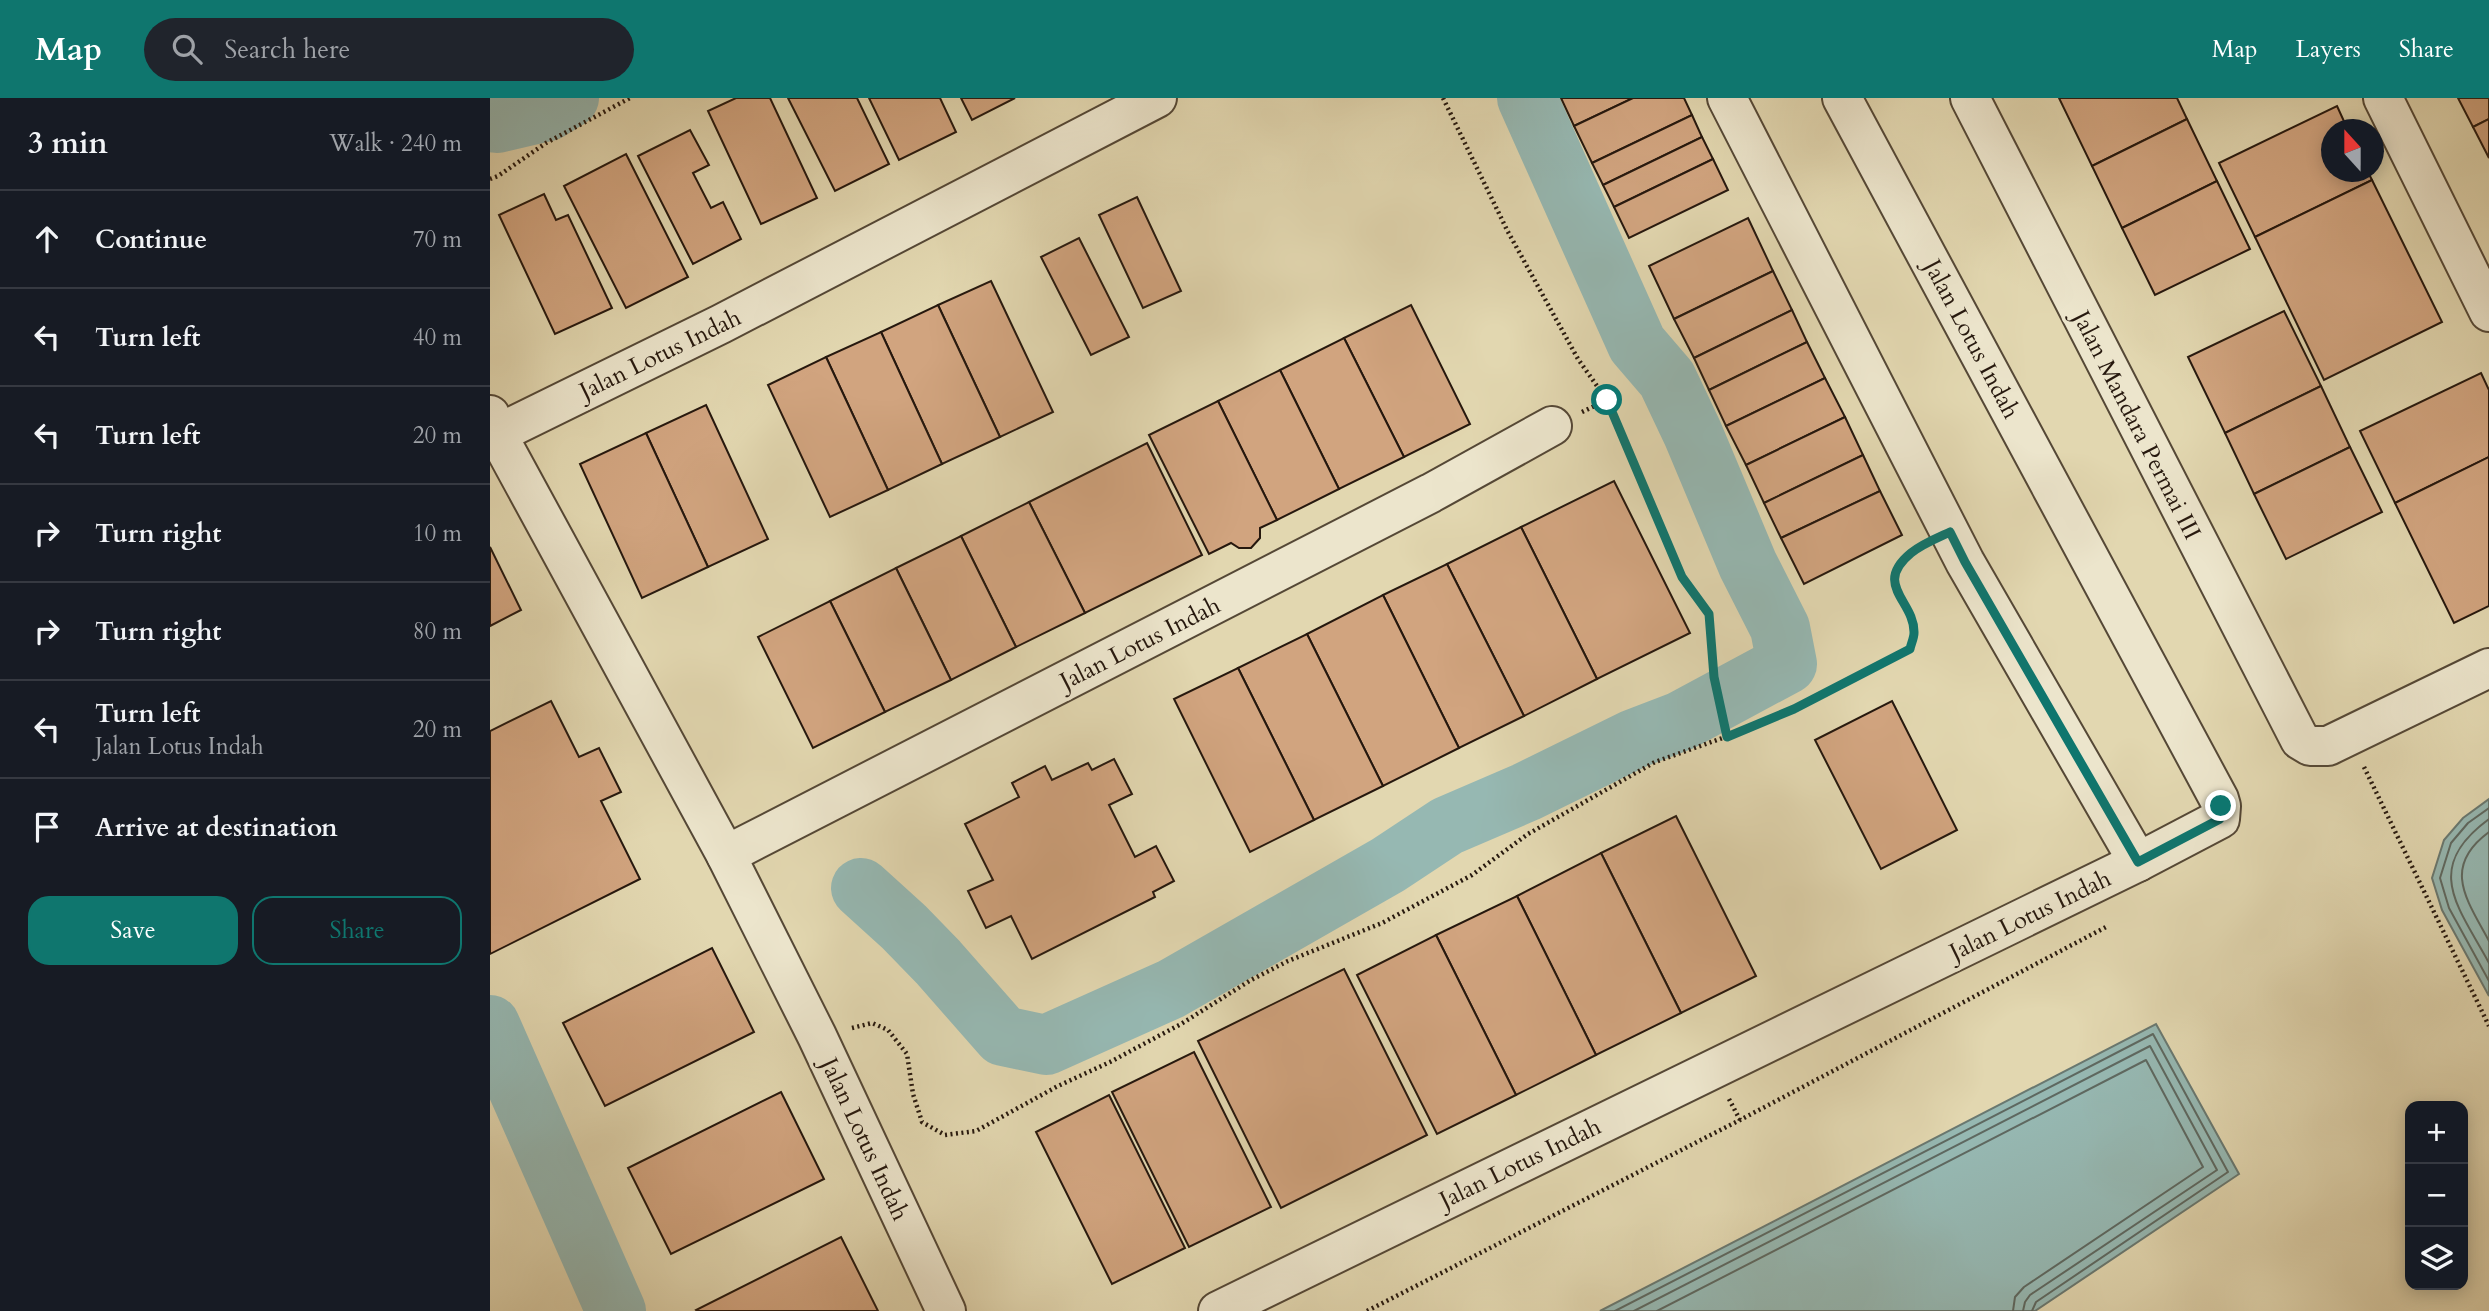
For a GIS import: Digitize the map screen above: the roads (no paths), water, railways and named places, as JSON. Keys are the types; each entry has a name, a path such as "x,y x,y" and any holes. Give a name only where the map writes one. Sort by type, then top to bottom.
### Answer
{"street":[{"name":"Jalan Lotus Indah","path":"946,1311 817,1037 726,855 493,424 721,324 1157,98"},
{"path":"1727,98 1965,562 2138,862"},
{"name":"Jalan Lotus Indah","path":"1218,1311 2138,862 2220,819 2222,814 2219,799 1842,98"},
{"name":"Jalan Mandara Permai III","path":"1970,98 2293,730 2304,743 2310,746 2328,746 2489,668"},
{"path":"2383,98 2489,312"},
{"name":"Jalan Lotus Indah","path":"726,855 1419,499 1552,426"}],"water":[{"path":"2489,799 2489,996 2442,910 2432,878 2444,840 2463,818"},
{"path":"2156,1024 2239,1174 2035,1311 1600,1311"}],"waterway":[{"path":"497,123 548,111 569,98"},
{"path":"861,888 938,962 1003,1036 1046,1045 1171,989 1388,865 1447,826 1526,792 1634,739 1681,721 1787,664 1780,628 1748,565 1693,434 1667,379 1637,344 1527,98"},
{"path":"490,1025 616,1311"}]}
